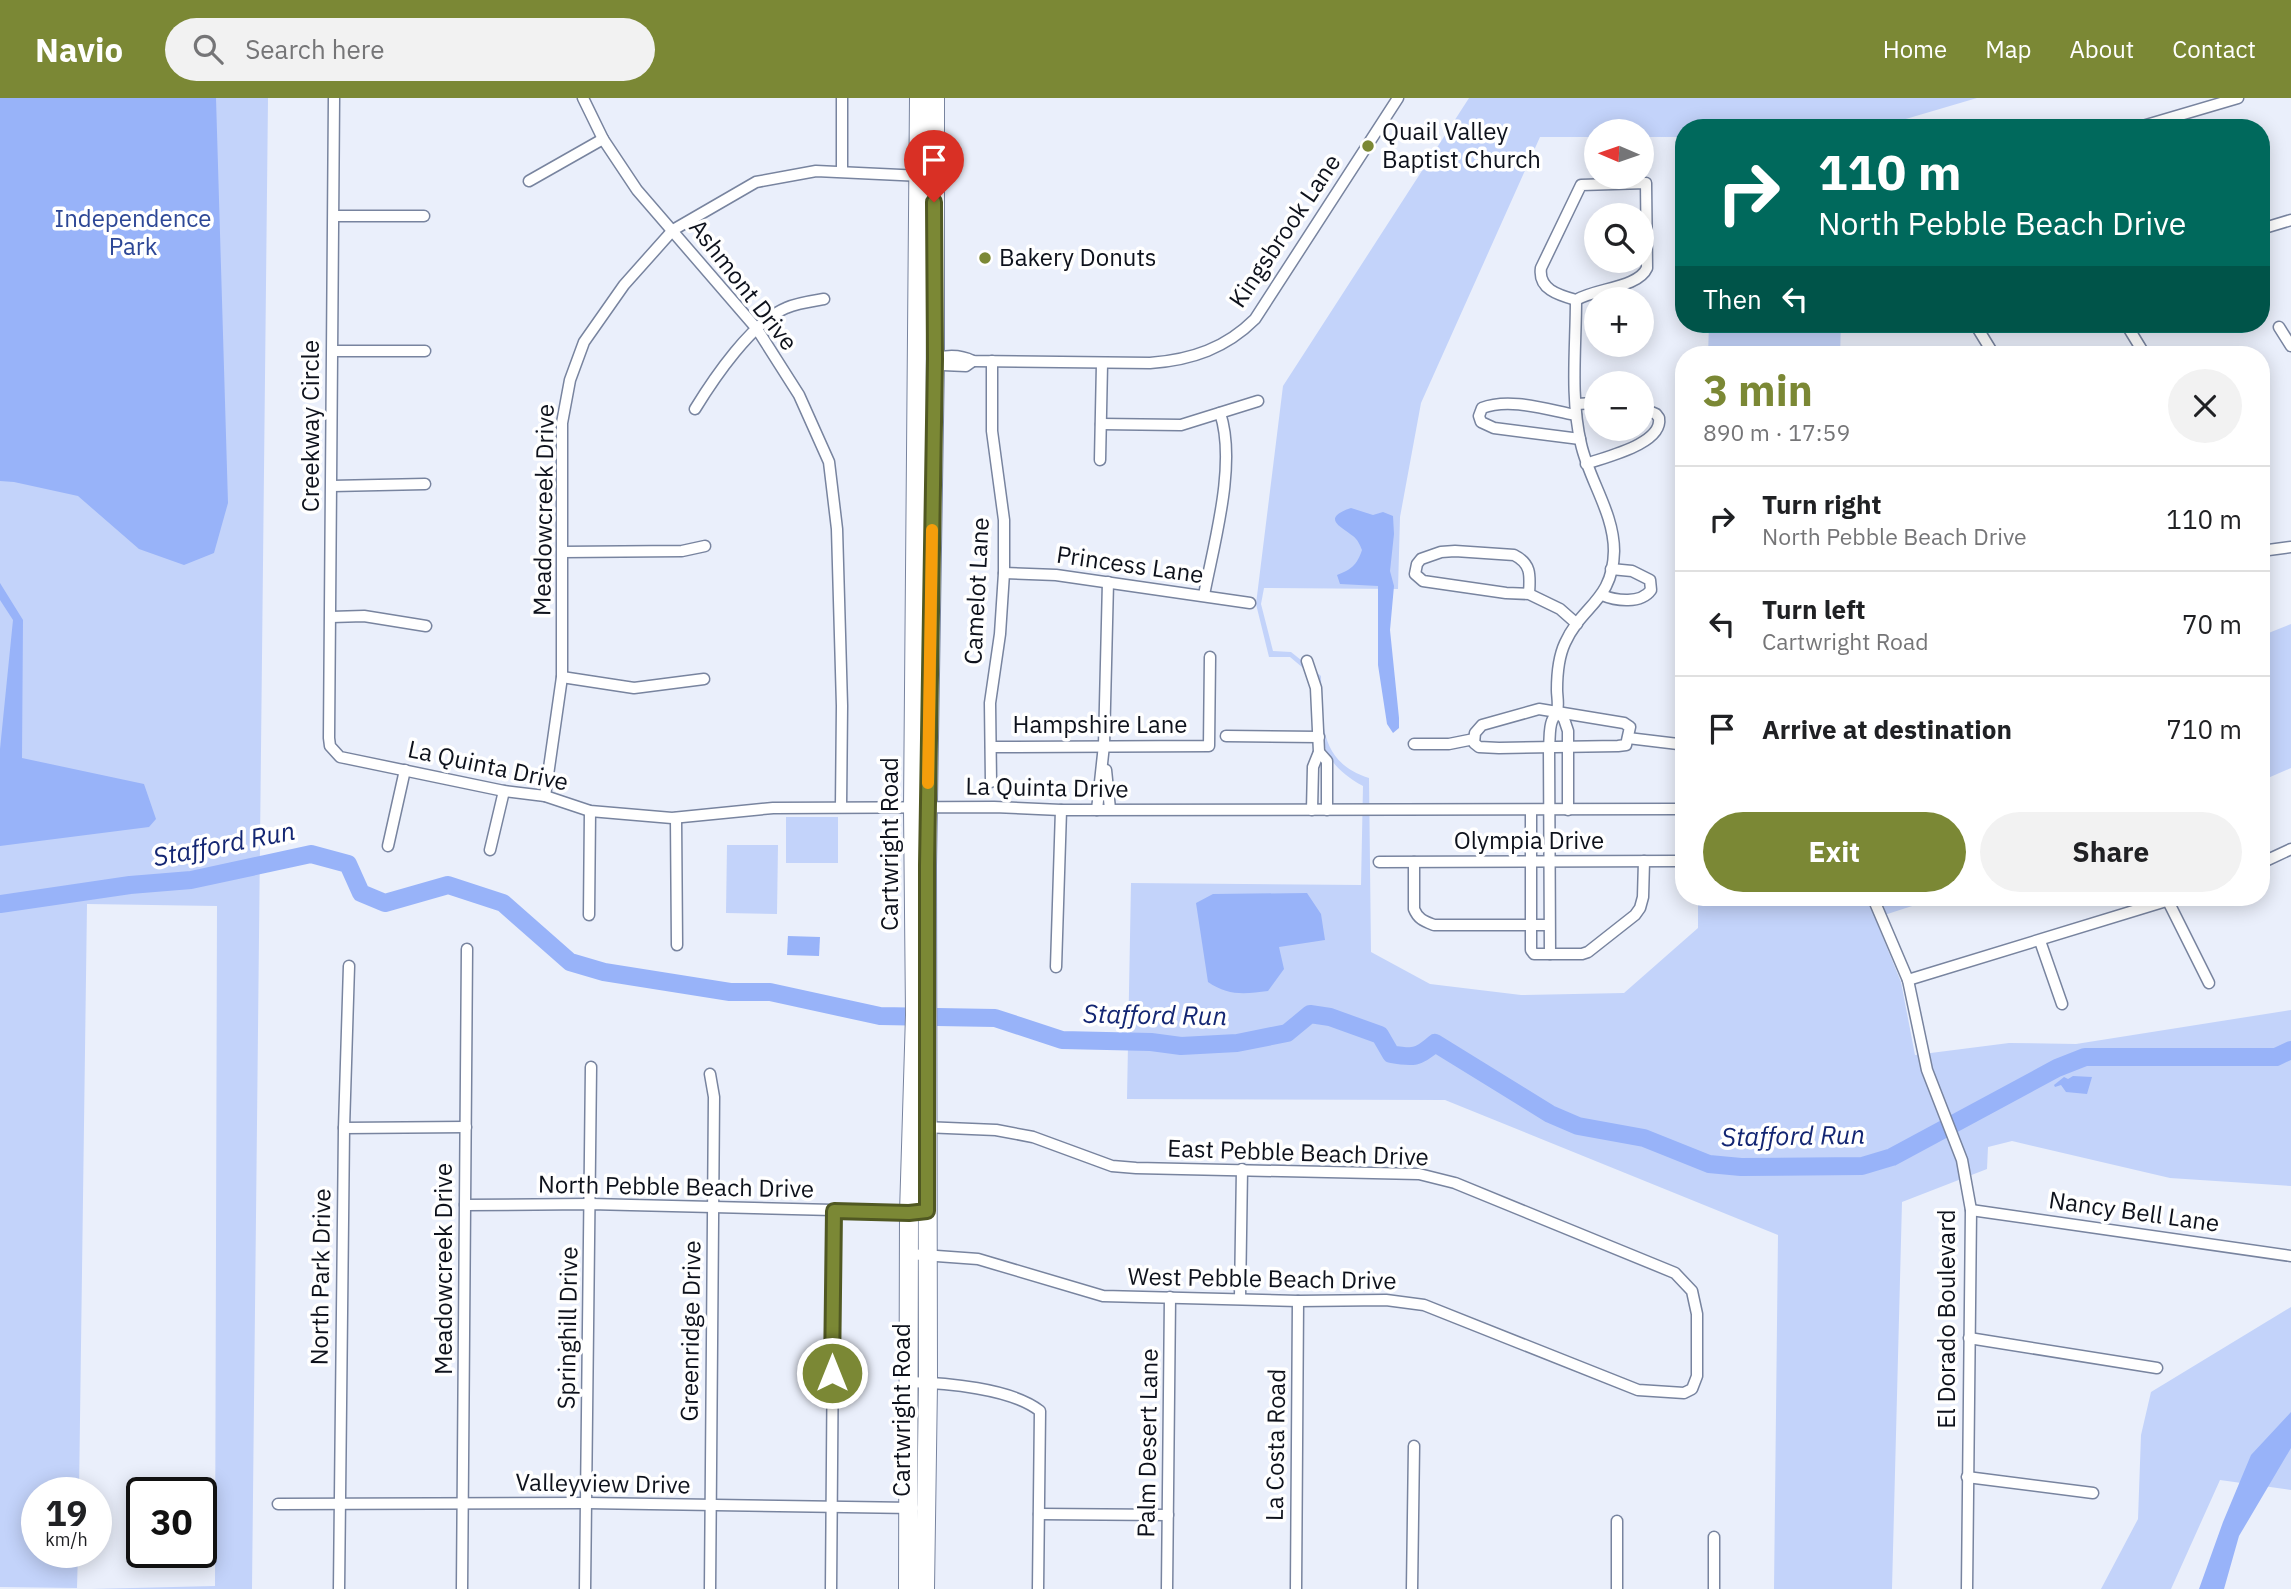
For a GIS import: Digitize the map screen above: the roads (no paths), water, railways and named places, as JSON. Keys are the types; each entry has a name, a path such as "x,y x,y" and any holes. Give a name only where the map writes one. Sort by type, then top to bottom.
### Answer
{"main road":[{"name":"Cartwright Road","path":"908,1589 908,1382 918,1254 927,1211 920,1127 927,359 926,176 919,98"},
{"name":"Cartwright Road","path":"926,176 935,98"},
{"name":"Cartwright Road","path":"920,1127 909,1213 918,1254 928,1383 925,1589"}],"street":[{"name":"Creekway Circle","path":"334,98 329,737 334,752"},
{"name":"Ashmont Drive","path":"583,98 603,139 637,190 757,329 799,395 829,462 837,529 842,705 841,807"},
{"path":"842,98 842,171"},
{"name":"Kingsbrook Lane","path":"927,359 943,355 965,357 972,361 1102,363 1171,361 1208,352 1241,333 1255,318 1398,98"},
{"path":"2167,119 2238,98"},
{"path":"529,181 603,139"},
{"name":"Meadowcreek Drive","path":"545,796 562,677 562,423 570,380 584,342 624,285 673,230 756,182 816,172 842,171 926,176"},
{"path":"1646,183 1647,268 1644,276 1587,293 1576,300 1551,291 1540,277 1541,268 1581,185 1646,183"},
{"path":"334,216 424,216"},
{"path":"2270,226 2291,220"},
{"path":"695,409 715,379 757,329 786,308 824,299"},
{"path":"1550,954 1549,747 1551,722 1557,711 1558,668 1561,654 1577,624 1602,596 1614,552 1609,522 1586,464 1580,439 1576,410 1576,300"},
{"path":"2280,327 2291,346"},
{"path":"333,351 425,351"},
{"name":"Camelot Lane","path":"991,782 991,695 1000,634 1004,573 1004,520 992,431 992,361"},
{"path":"1100,460 1102,363"},
{"path":"1101,424 1181,425 1258,401"},
{"path":"1580,439 1494,428 1481,422 1479,416 1482,408 1486,407 1510,405 1576,410 1584,407"},
{"path":"1204,595 1220,514 1227,447 1227,432 1220,413"},
{"path":"1654,413 1659,418 1654,433"},
{"path":"1586,464 1644,441"},
{"path":"332,486 425,484"},
{"path":"563,552 682,551 705,546"},
{"path":"2270,550 2291,547"},
{"path":"1529,594 1529,569 1514,555 1441,552 1421,559 1416,568 1415,574 1423,581 1529,594 1560,609 1577,624"},
{"path":"1602,596 1633,599 1647,595 1651,590 1650,580 1640,573 1611,569"},
{"name":"Princess Lane","path":"1004,573 1056,575 1250,603"},
{"path":"1097,810 1104,746 1108,582"},
{"path":"331,617 364,616 426,626"},
{"name":"Hampshire Lane","path":"991,747 1209,746 1210,657"},
{"path":"1307,661 1316,688 1319,752 1313,767 1312,810"},
{"path":"562,677 634,688 704,679"},
{"path":"1415,744 1449,744 1473,738 1482,725 1539,709 1624,723 1630,727 1626,745 1618,746 1479,747 1473,738"},
{"path":"1557,711 1564,719 1568,731 1568,810"},
{"path":"1226,736 1318,737"},
{"path":"1628,738 1675,744"},
{"path":"1104,746 1110,809"},
{"name":"La Quinta Drive","path":"334,752 340,757 504,791 545,796 590,811 676,818 773,808 841,807 1060,810 1675,809"},
{"path":"1319,752 1327,761 1327,810"},
{"path":"388,846 405,770"},
{"path":"491,850 504,791"},
{"path":"1056,967 1060,810"},
{"path":"1531,810 1531,950 1534,954 1582,954 1635,915 1643,897 1644,861"},
{"path":"589,915 590,811"},
{"path":"676,818 677,946"},
{"path":"2270,860 2289,854"},
{"name":"Olympia Drive","path":"1379,863 1675,861"},
{"path":"1414,862 1414,909 1417,916 1424,921 1434,925 1549,925"},
{"name":"El Dorado Boulevard","path":"1876,906 1908,980 1927,1070 1962,1160 1971,1210 1967,1589"},
{"path":"1908,980 2150,906"},
{"path":"2175,906 2209,983"},
{"path":"2040,941 2062,1004"},
{"name":"Meadowcreek Drive","path":"462,1589 467,949"},
{"name":"North Park Drive","path":"339,1589 344,1128 349,966"},
{"name":"Springhill Drive","path":"586,1589 591,1067"},
{"name":"Greenridge Drive","path":"710,1074 714,1097 710,1589"},
{"path":"344,1128 466,1127"},
{"name":"East Pebble Beach Drive","path":"920,1127 996,1130 1033,1137 1112,1166 1419,1174 1455,1183 1675,1273 1692,1291 1695,1302 1697,1376 1692,1389 1687,1391"},
{"path":"1240,1298 1242,1169"},
{"name":"North Pebble Beach Drive","path":"465,1205 590,1204 714,1209 909,1213 927,1211"},
{"name":"Nancy Bell Lane","path":"1971,1210 2291,1256"},
{"path":"831,1589 834,1211"},
{"name":"West Pebble Beach Drive","path":"918,1254 978,1259 1103,1296 1298,1301 1386,1300 1424,1305 1638,1390 1687,1391"},
{"name":"Palm Desert Lane","path":"1167,1589 1170,1297"},
{"name":"La Costa Road","path":"1296,1589 1298,1301"},
{"path":"1969,1338 2157,1368"},
{"path":"908,1382 997,1394 1030,1403 1040,1411 1038,1589"},
{"path":"1412,1589 1414,1446"},
{"path":"1968,1477 2093,1493"},
{"name":"Valleyview Drive","path":"278,1504 586,1503 926,1508"},
{"path":"1039,1514 1168,1515"},
{"path":"1617,1521 1617,1589"},
{"path":"1714,1536 1714,1589"}],"water":[{"path":"0,98 216,98 228,503 214,553 184,565 139,549 78,496 0,481"},
{"path":"1351,508 1373,515 1383,512 1393,516 1390,571 1394,586 1390,630 1399,728 1393,733 1387,724 1378,665 1378,586 1340,584 1337,575 1353,566 1362,550 1355,538 1335,519 1337,515"},
{"path":"0,583 23,620 22,758 144,784 156,819 149,827 0,846 0,749 13,620 0,600"},
{"path":"1307,893 1321,914 1325,940 1279,947 1284,969 1268,991 1237,993 1215,987 1208,982 1196,903 1213,894"},
{"path":"788,936 820,937 819,956 787,955"},
{"path":"2073,1076 2092,1077 2087,1094 2066,1092 2061,1085 2055,1087 2064,1077 2068,1079"},
{"path":"2291,1412 2291,1448 2239,1536 2224,1589 2199,1589 2251,1455"}],"waterway":[{"name":"Stafford Run","path":"0,904 130,885 191,880 311,854 348,864 361,893 385,903 448,885 503,903 570,962 604,972 730,992 770,992 880,1016 995,1018 1062,1040 1151,1042 1181,1046 1237,1043 1287,1033 1310,1014 1330,1017 1380,1035 1391,1054 1415,1056 1435,1043 1550,1114 1578,1126 1644,1138 1709,1164 1741,1167 1862,1166 1892,1157 2057,1068 2085,1057 2276,1057 2291,1050"}],"place":[{"name":"Quail Valley Baptist Church","path":"1368,146"},
{"name":"Bakery Donuts","path":"985,258"}],"park label":[{"name":"Independence Park","path":"133,233"}]}
